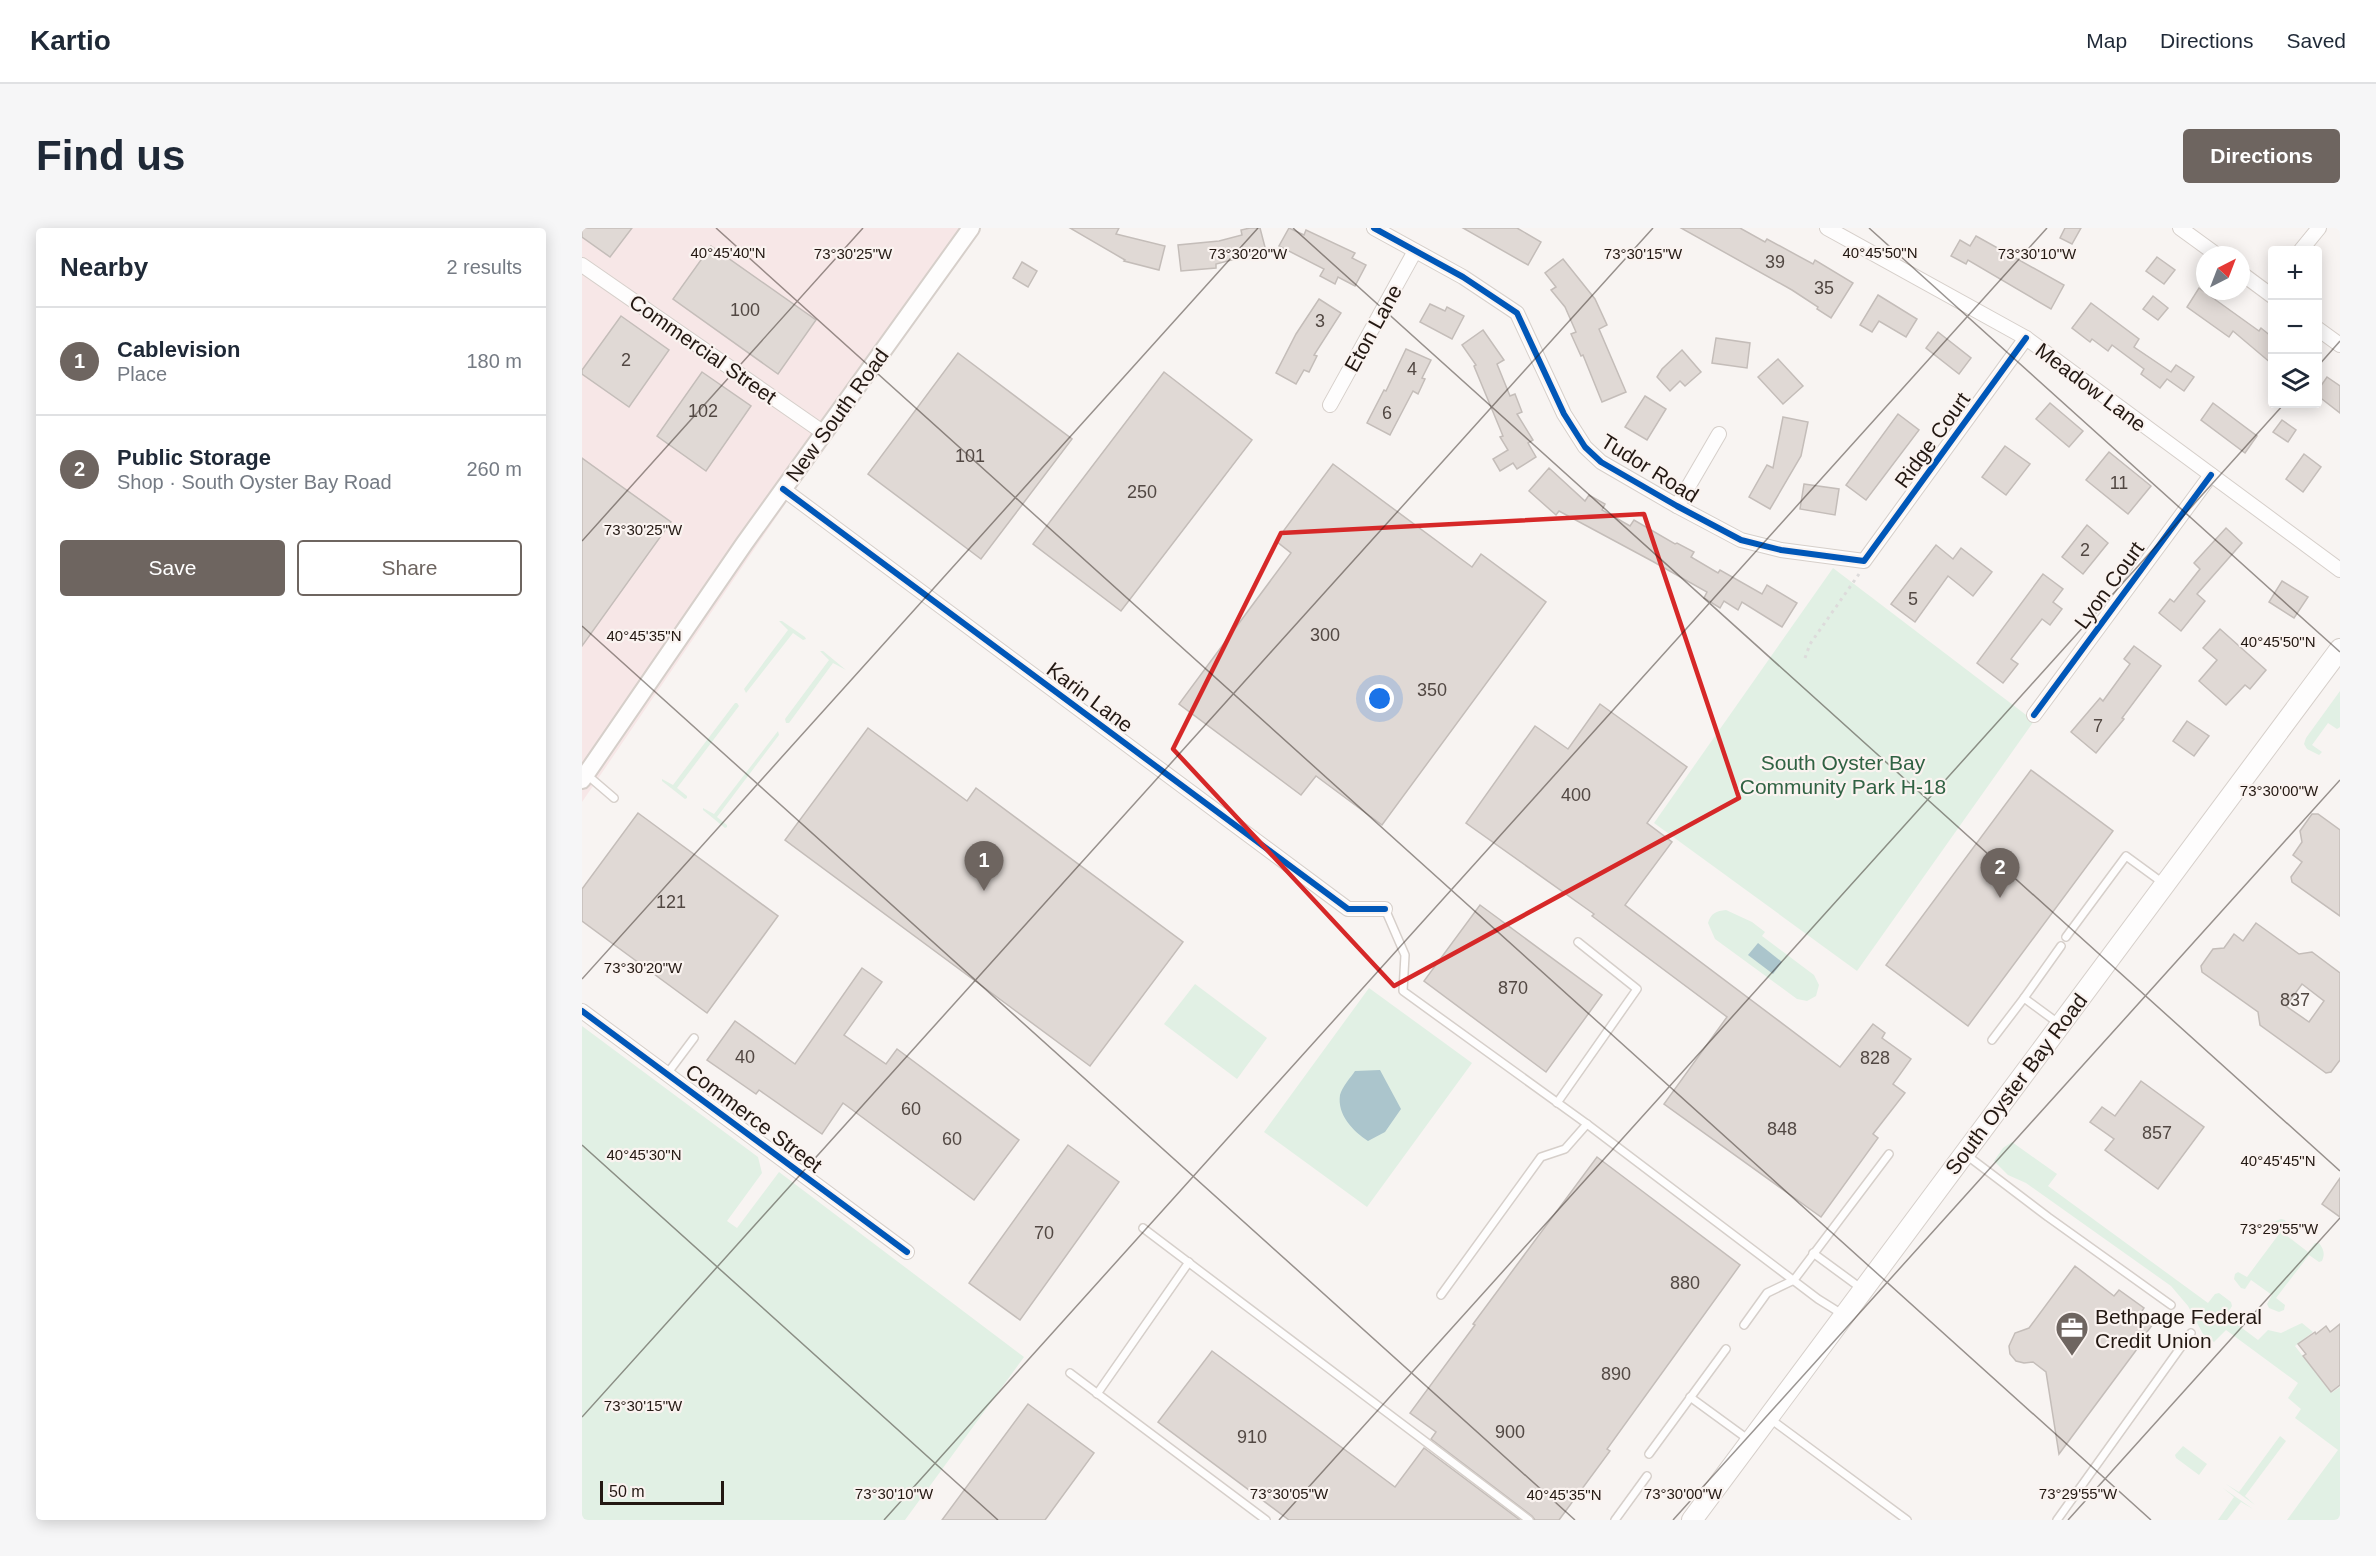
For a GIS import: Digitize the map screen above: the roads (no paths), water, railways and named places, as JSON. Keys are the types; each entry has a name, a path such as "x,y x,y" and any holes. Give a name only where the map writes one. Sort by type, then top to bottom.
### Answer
{"main road":[{"name":"South Oyster Bay Road","path":"1692,1520 2338,654"}],"street":[{"name":"New South Road","path":"584,777 783,489 971,228"},
{"name":"Tudor Road","path":"1374,228 1463,277 1517,314 1564,414 1585,447 1601,462 1741,540 1780,550 1864,561"},
{"name":"Meadow Lane","path":"1827,228 2026,338 2340,570"},
{"path":"2180,228 2205,246"},
{"path":"2304,246 2319,228"},
{"name":"Eton Lane","path":"1330,405 1415,251"},
{"name":"Commercial Street","path":"582,265 824,433"},
{"path":"2250,278 2268,289"},
{"path":"2322,332 2340,345"},
{"name":"Ridge Court","path":"1864,561 2026,338"},
{"path":"1677,506 1719,434"},
{"name":"Lyon Court","path":"2034,715 2211,475"},
{"name":"Karin Lane","path":"783,489 1348,909 1385,909"},
{"name":"Commerce Street","path":"582,1011 907,1252"}],"lane":[{"path":"584,777 614,798"},
{"path":"2066,937 2126,856 2165,885"},
{"path":"1385,909 1405,955 1403,991 1587,1124 1844,1316"},
{"path":"1557,1103 1638,989 1578,942"},
{"path":"1992,1040 2061,946"},
{"path":"2024,998 2060,1025"},
{"path":"667,1074 694,1038"},
{"path":"1441,1295 1541,1157 1565,1149 1587,1124"},
{"path":"1744,1325 1767,1293 1794,1280 1889,1154"},
{"path":"1965,1154 2171,1305"},
{"path":"1143,1228 1529,1520"},
{"path":"1813,1253 1863,1290"},
{"path":"1097,1394 1189,1263"},
{"path":"2057,1520 2191,1333"},
{"path":"1649,1454 1726,1349"},
{"path":"1070,1373 1266,1520"},
{"path":"1690,1397 1751,1441"},
{"path":"1768,1418 1907,1520"},
{"path":"1615,1520 1647,1476"}],"water":[{"path":"1758,943 1782,962 1773,974 1748,955"},
{"path":"1380,1070 1401,1109 1385,1132 1368,1141 1347,1122 1341,1109 1340,1095 1355,1071"}],"place":[{"name":"Cablevision","path":"984,891"},
{"name":"Public Storage","path":"2000,898"},
{"name":"Bethpage Federal Credit Union","path":"2072,1357"}],"park label":[{"name":"South Oyster Bay Community Park H-18","path":"1843,774"}]}
